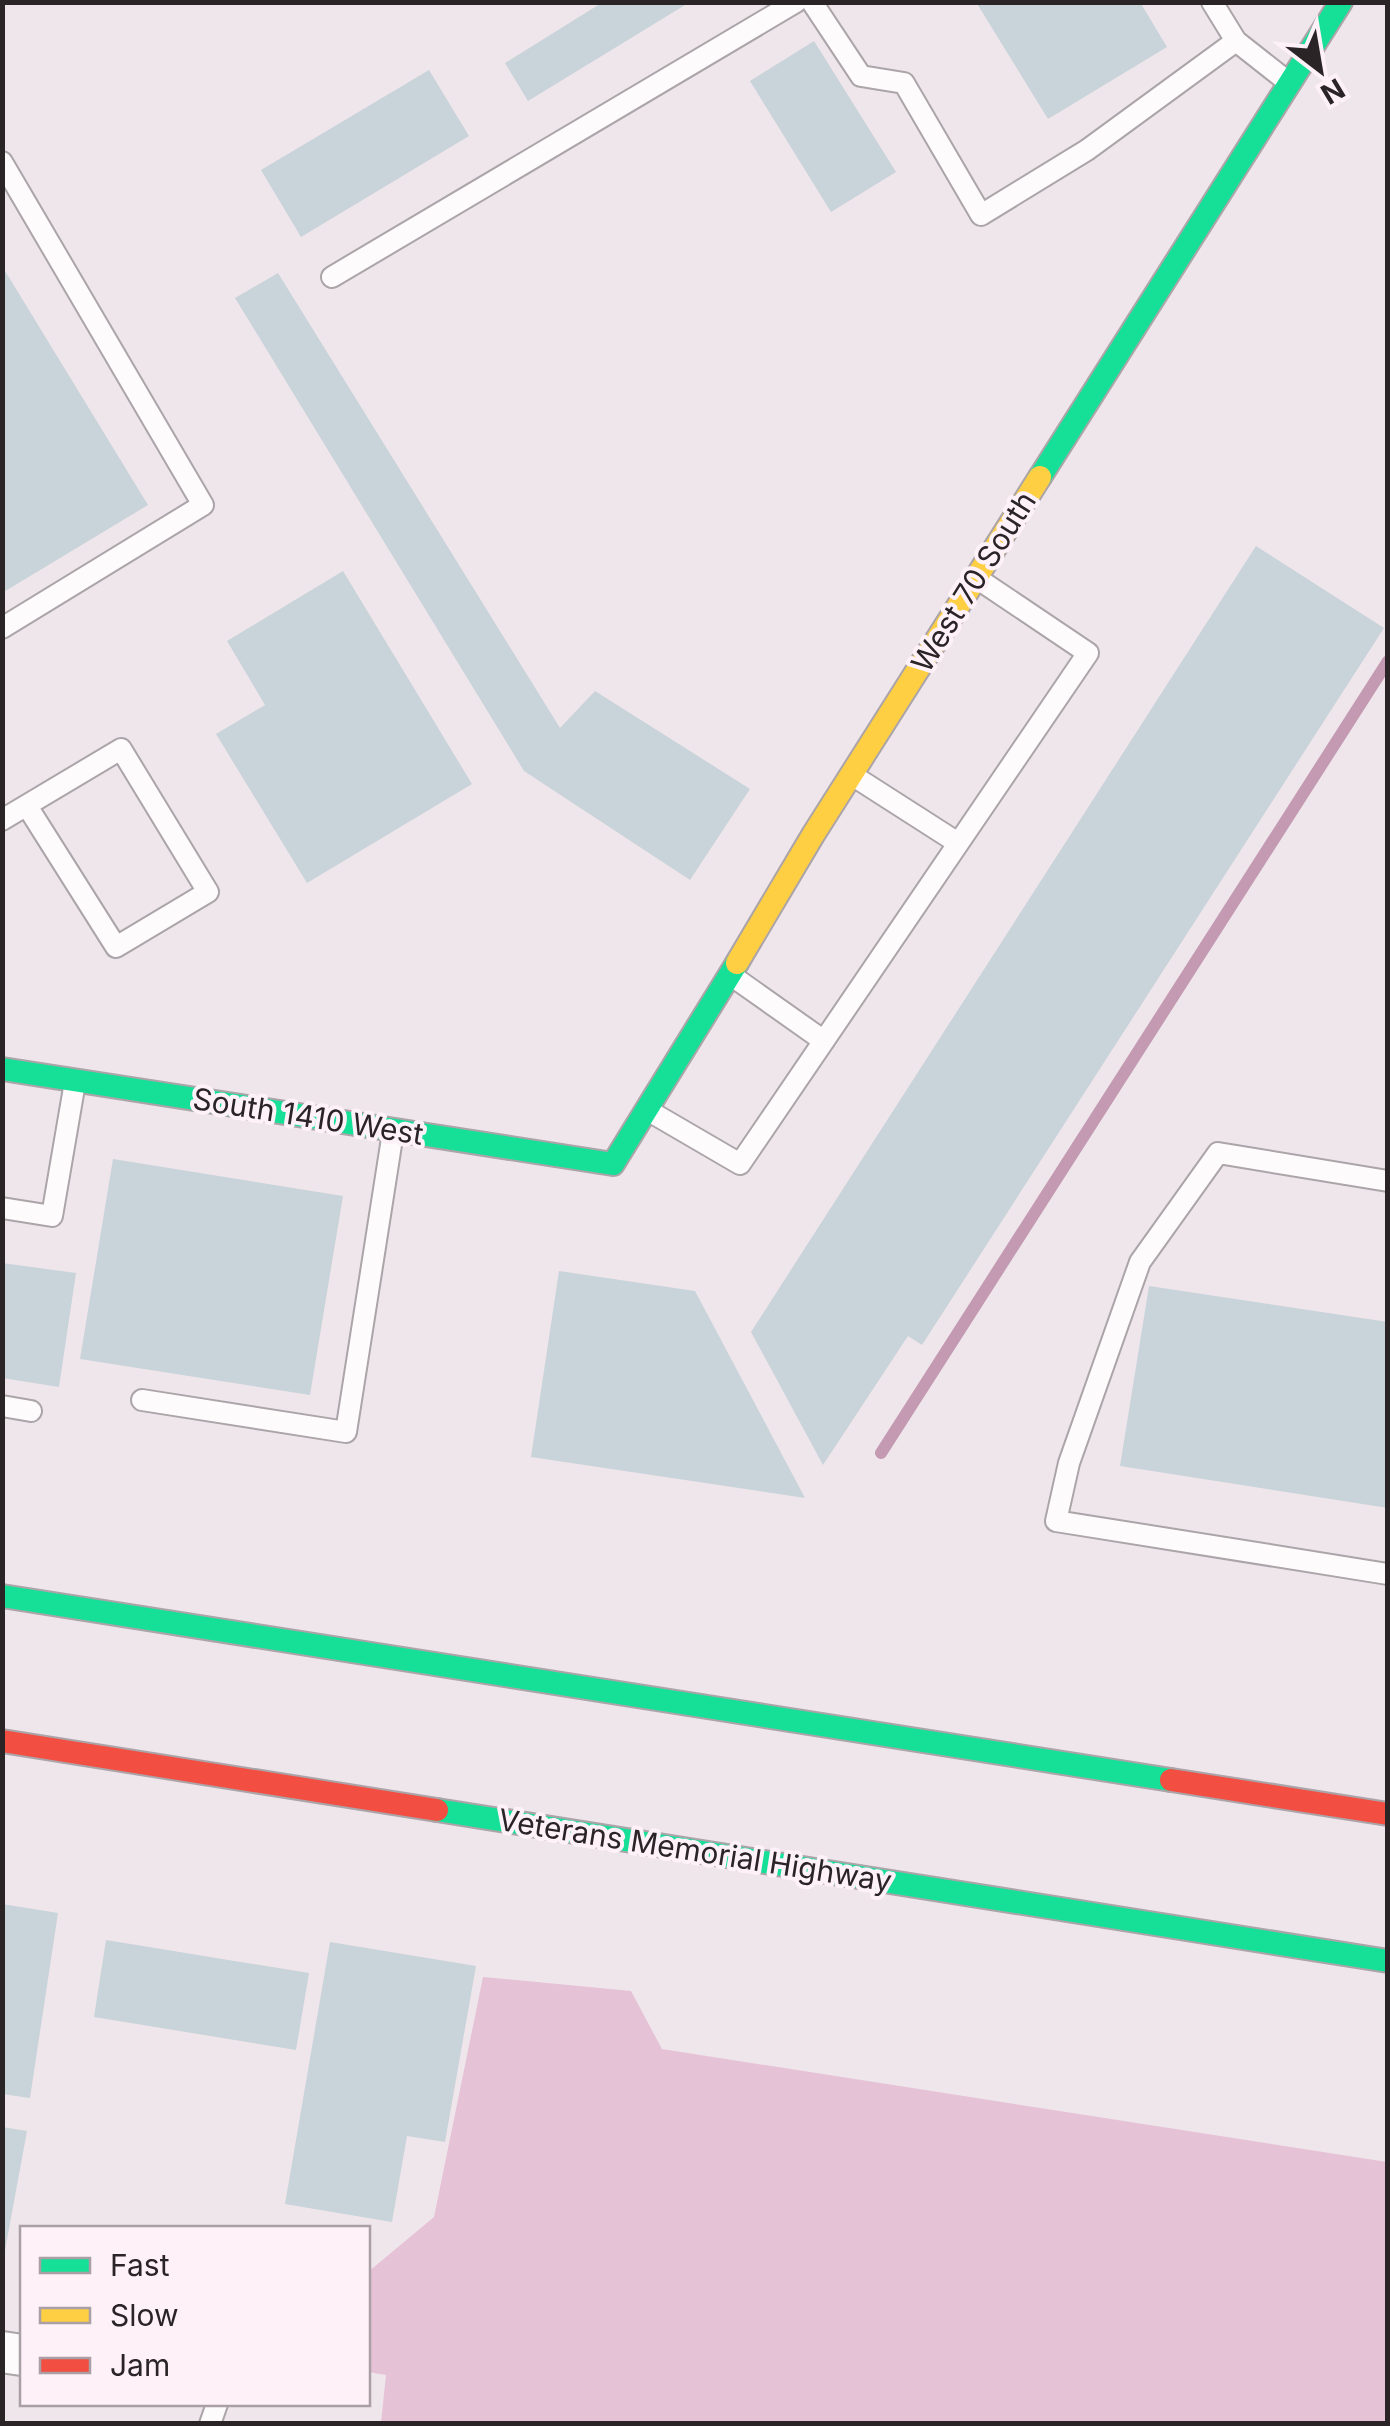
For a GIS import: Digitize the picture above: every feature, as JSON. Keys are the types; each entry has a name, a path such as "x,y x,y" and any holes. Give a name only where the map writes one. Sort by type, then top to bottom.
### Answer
{"main road":[{"name":"West 70 South","path":"613,1164 852,774 1340,2"},
{"name":"South 1410 West","path":"2,1069 613,1164"},
{"path":"2,1596 1388,1814"},
{"name":"Veterans Memorial Highway","path":"2,1741 1388,1961"}],"lane":[{"path":"332,278 796,2"},
{"path":"812,2 861,76 904,83 981,215 1086,150 1236,40"},
{"path":"1212,2 1236,40 1290,83"},
{"path":"2,162 202,505 2,628"},
{"path":"648,1110 740,1164 1088,653 976,578"},
{"path":"2,820 121,749 208,892 116,947 27,806"},
{"path":"852,774 958,844"},
{"path":"730,974 824,1041"},
{"path":"2,1208 52,1216 76,1080"},
{"path":"142,1400 346,1432 393,1130"},
{"path":"1388,1181 1218,1153 1140,1262 1069,1462 1056,1521 1388,1574"},
{"path":"2,1406 31,1411"}],"shaded area":[{"path":"483,1977 631,1991 662,2049 1387,2162 1387,2423 381,2423 386,2375 370,2372 370,2270 434,2217"}],"building":[{"path":"603,2 690,2 528,101 505,63"},
{"path":"976,2 1140,2 1167,47 1048,119"},
{"path":"814,41 896,172 831,212 750,81"},
{"path":"429,70 469,136 301,237 261,170"},
{"path":"2,266 148,505 2,593"},
{"path":"278,273 560,728 595,691 750,789 690,880 524,771 235,298"},
{"path":"1256,546 1384,628 922,1345 908,1336 823,1465 751,1332"},
{"path":"343,571 472,784 307,883 216,734 265,705 227,641"},
{"path":"113,1159 343,1196 310,1395 80,1359"},
{"path":"2,1263 76,1273 59,1387 2,1378"},
{"path":"559,1271 695,1291 805,1498 531,1457"},
{"path":"1149,1286 1388,1322 1388,1508 1120,1466"},
{"path":"2,1904 58,1913 30,2098 2,2094"},
{"path":"106,1940 309,1973 296,2050 94,2017"},
{"path":"330,1942 476,1966 445,2142 407,2136 392,2222 285,2204"},
{"path":"2,2127 27,2131 4,2256 2,2256"}],"waterway":[{"path":"881,1453 1388,661"}],"traffic: fast":[{"path":"1040,477 1341,2"},
{"path":"2,1069 613,1164 737,963"},
{"path":"2,1596 1171,1780"},
{"path":"437,1810 1388,1961"}],"traffic: slow":[{"path":"737,963 813,835 1040,477"}],"traffic: jam":[{"path":"2,1741 437,1810"},
{"path":"1171,1780 1388,1814"}]}
